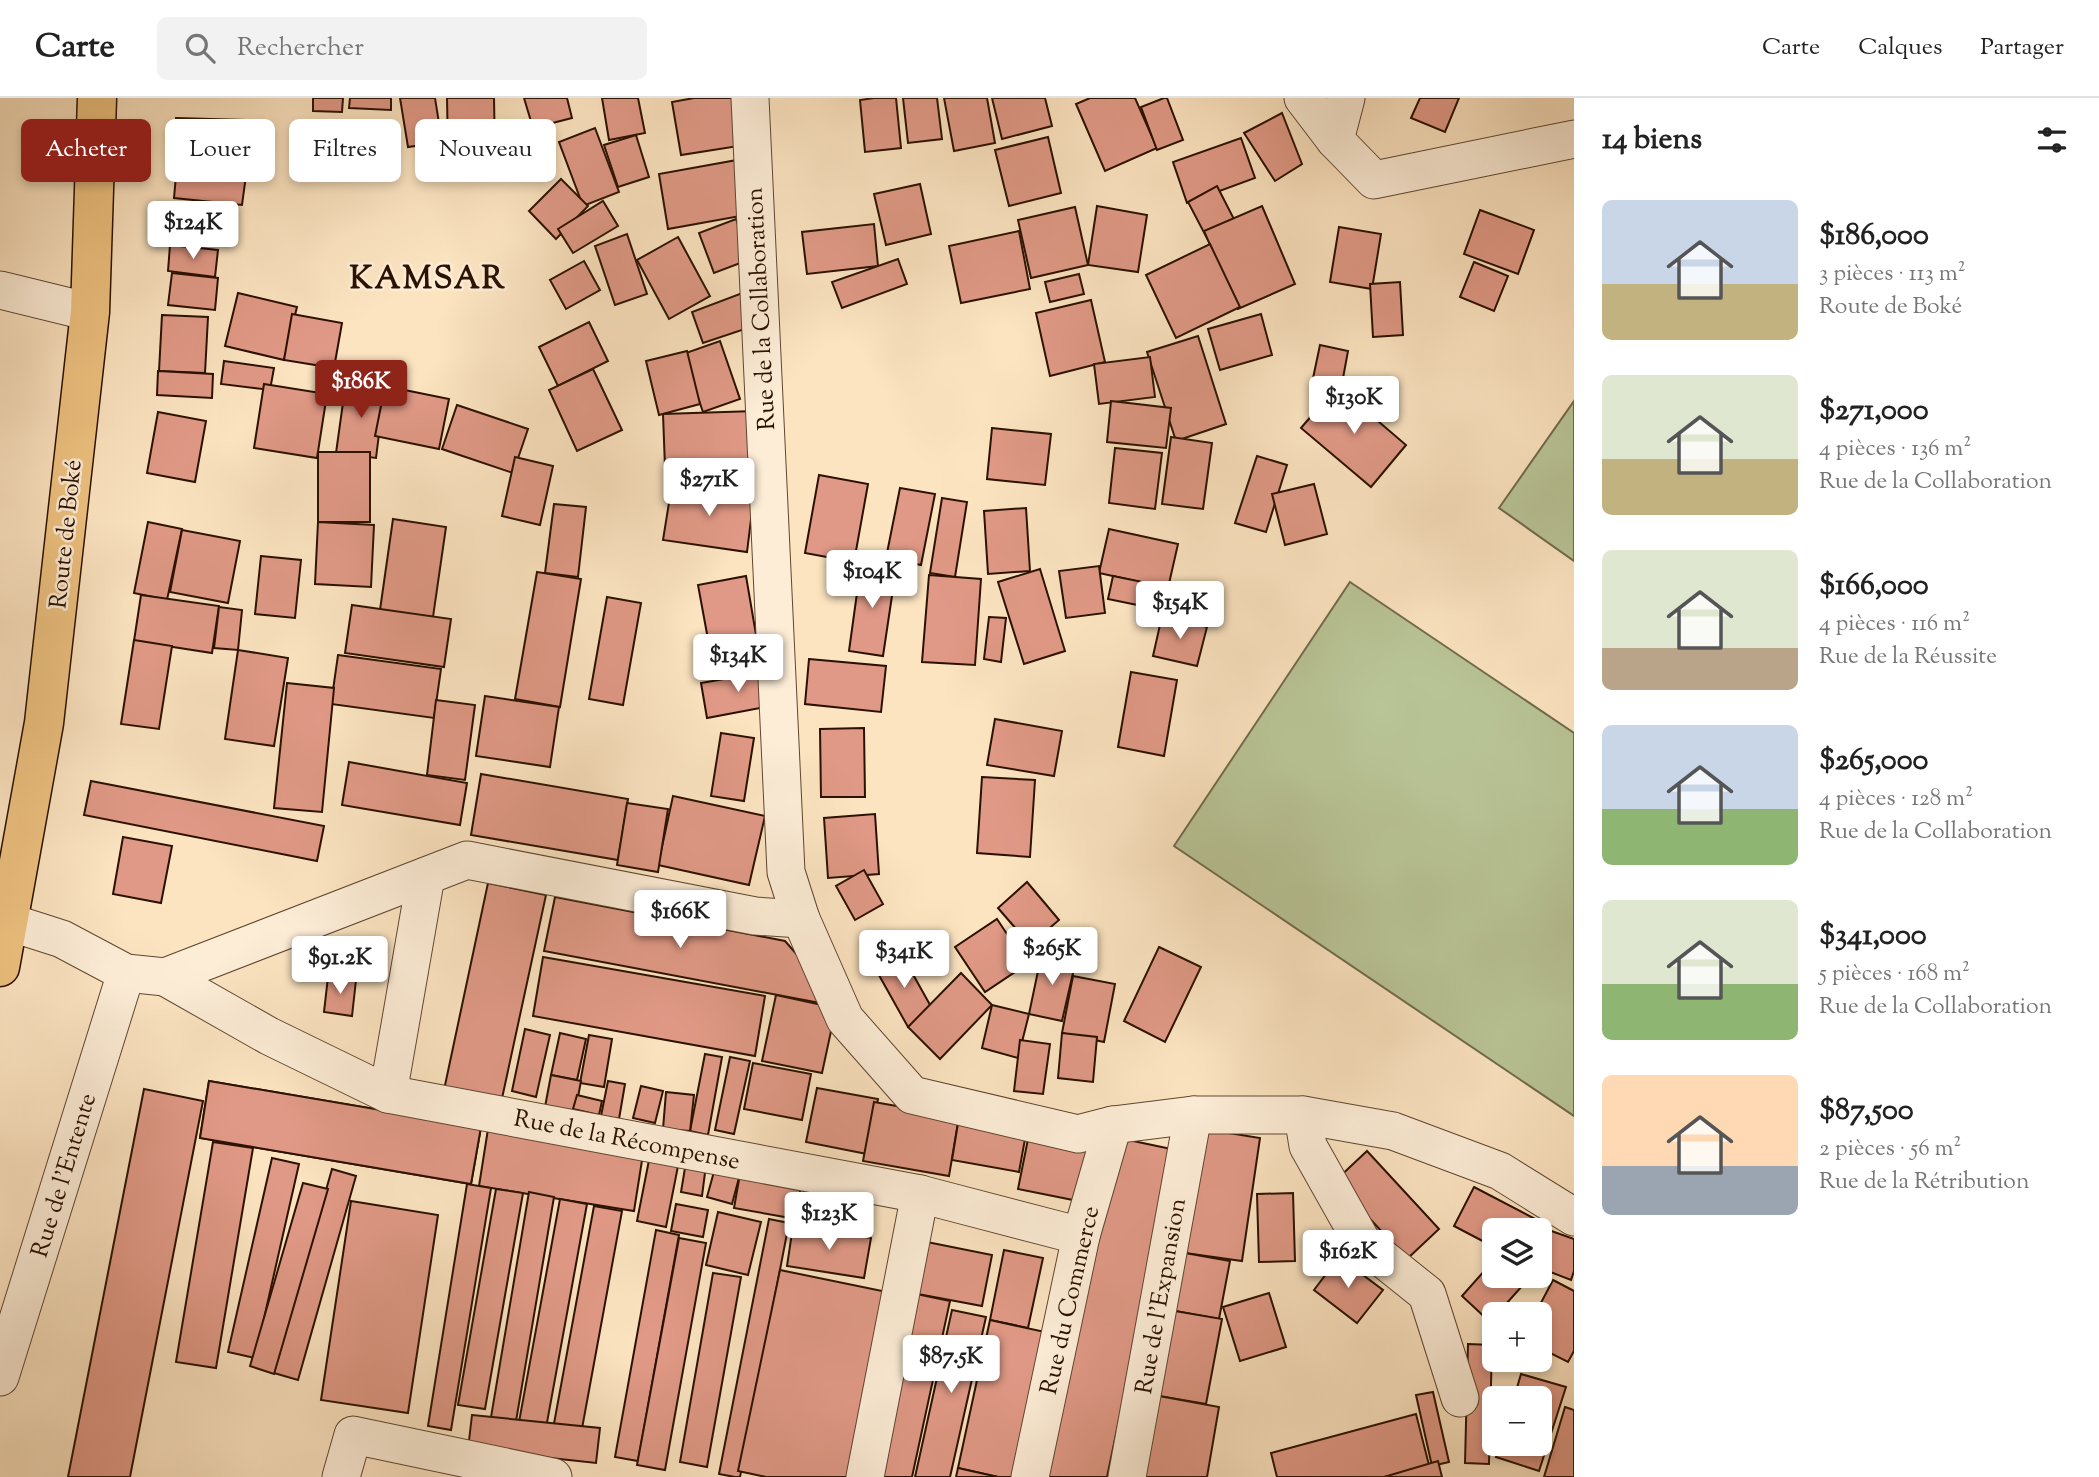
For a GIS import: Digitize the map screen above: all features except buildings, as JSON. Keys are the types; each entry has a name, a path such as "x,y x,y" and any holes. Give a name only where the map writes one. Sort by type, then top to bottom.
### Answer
{"main road":[{"name":"Route de Boké","path":"0,967 44,723 90,312 97,98"}],"street":[{"name":"Rue de la Collaboration","path":"750,98 786,872 801,919 845,1019 912,1094 1078,1134 1113,1125 1193,1115 1303,1115 1393,1131 1500,1171 1574,1217"},
{"path":"1303,98 1335,140 1374,180 1574,139"},
{"path":"1335,140 1346,98"},
{"path":"0,290 90,312"},
{"path":"9,922 62,939 126,973 165,977 467,860 755,916 801,919"},
{"path":"388,1094 426,876"},
{"name":"Rue de l'Entente","path":"0,1377 126,973"},
{"name":"Rue de la Récompense","path":"165,977 269,1036 388,1094 920,1194 1081,1236"},
{"name":"Rue de l'Expansion","path":"1127,1477 1193,1115"},
{"path":"1303,1115 1308,1146 1362,1242 1427,1294 1460,1398"},
{"name":"Rue du Commerce","path":"1030,1477 1081,1236 1113,1125"},
{"path":"865,1477 920,1194"},
{"path":"341,1477 353,1435 553,1477"}],"green space":[{"path":"1574,401 1574,561 1499,508"},
{"path":"1350,582 1574,733 1574,1116 1174,846"}],"district":[{"name":"KAMSAR","path":"428,277"}]}
